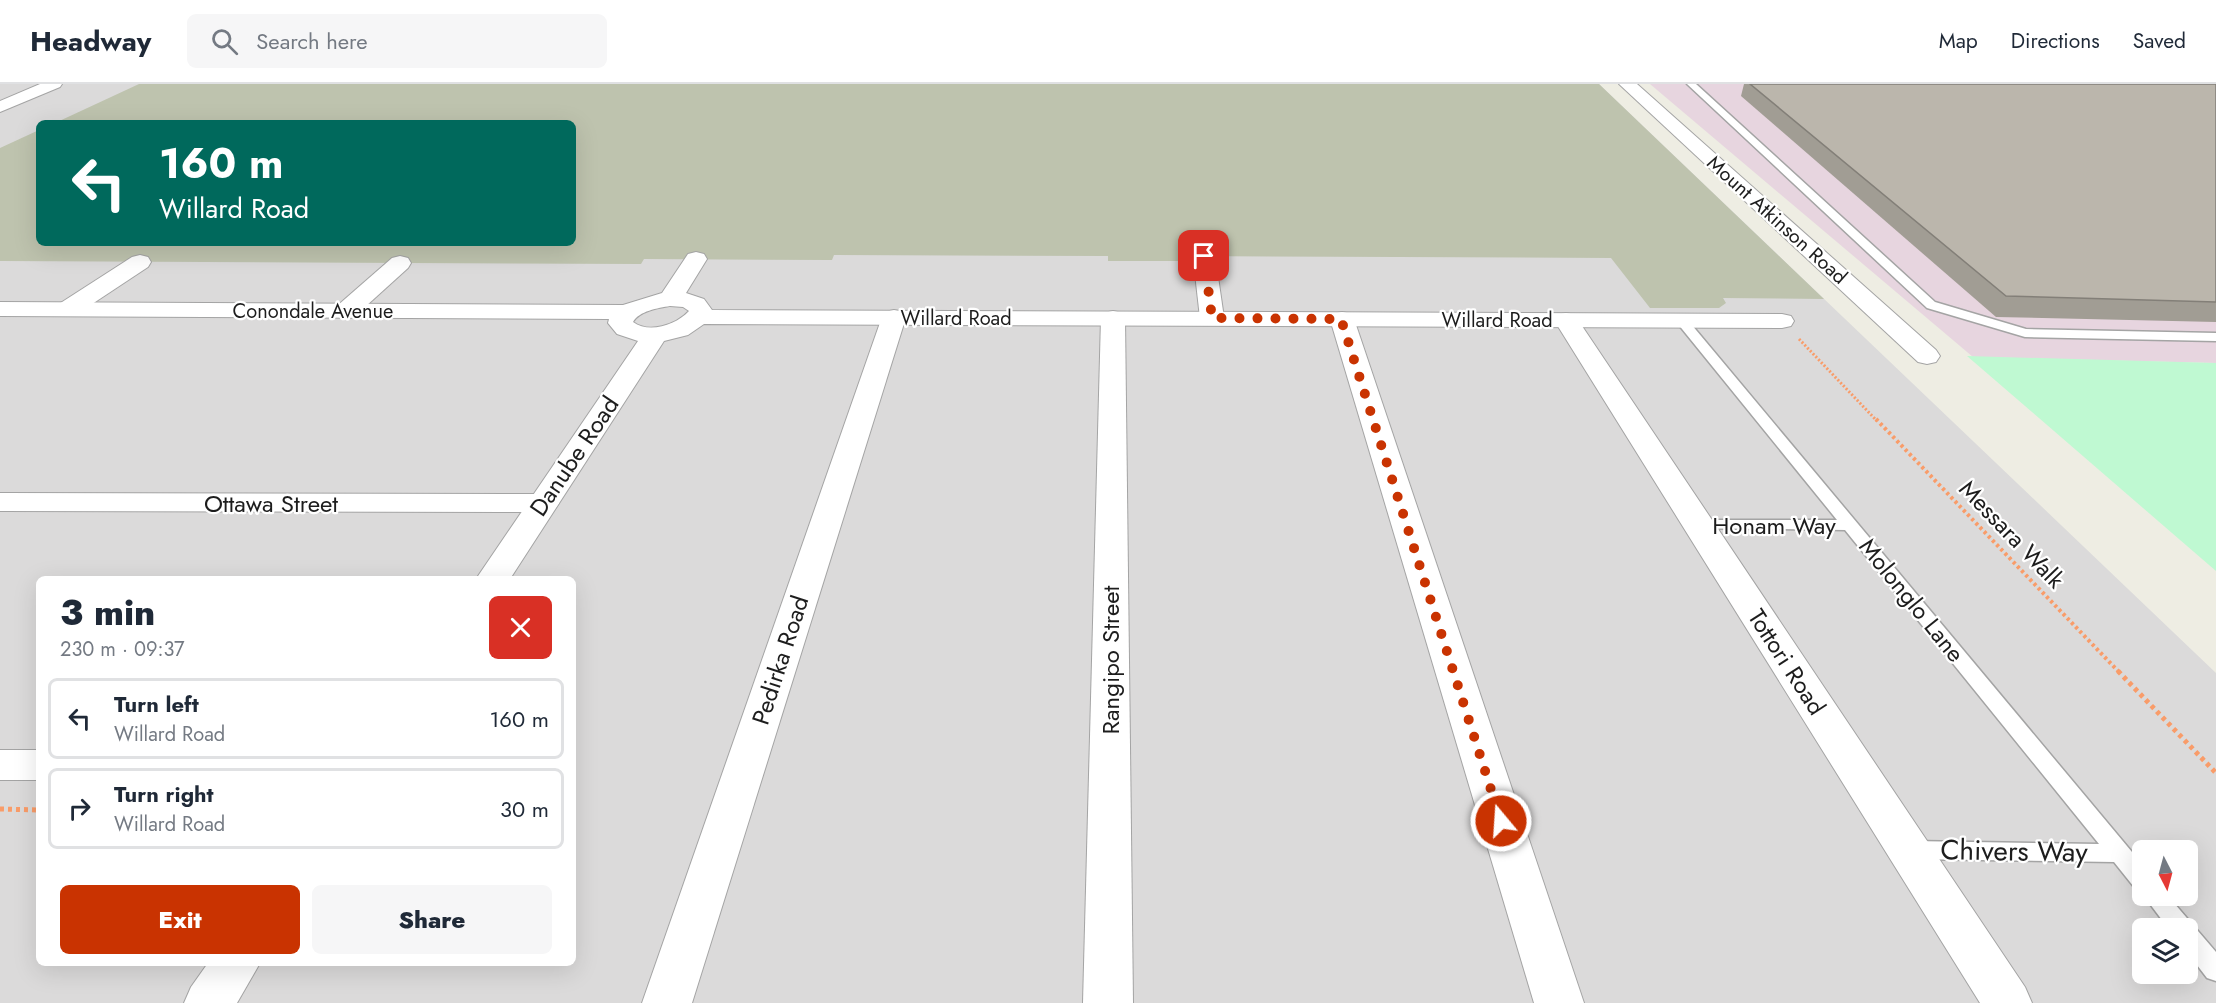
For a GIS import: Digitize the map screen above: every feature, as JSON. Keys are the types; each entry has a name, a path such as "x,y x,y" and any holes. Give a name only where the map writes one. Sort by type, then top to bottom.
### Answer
{"street":[{"path":"0,107 54,84"},
{"name":"Mount Atkinson Road","path":"1627,84 1928,356"},
{"path":"1204,256 1212,318"},
{"path":"670,299 696,259"},
{"path":"68,309 140,262"},
{"path":"346,311 400,263"},
{"path":"670,299 692,302 699,306 701,311 699,317 683,328 656,334 632,332 625,328 621,323 626,312 646,303 670,299"},
{"name":"Conondale Avenue","path":"0,309 626,312"},
{"name":"Willard Road","path":"699,317 1782,321"},
{"name":"Pedirka Road","path":"667,1003 894,318"},
{"name":"Rangipo Street","path":"1108,1003 1113,318"},
{"path":"1341,319 1559,1003"},
{"name":"Tottori Road","path":"1566,320 2007,1003"},
{"name":"Danube Road","path":"495,576 656,334"},
{"name":"Ottawa Street","path":"0,502 543,503"},
{"path":"0,765 36,765"},
{"path":"210,1003 234,966"}],"lane":[{"path":"1691,84 1931,305 2025,333 2216,337"},
{"name":"Molonglo Lane","path":"1682,321 2132,868"},
{"name":"Honam Way","path":"1699,525 1850,525"},
{"name":"Chivers Way","path":"1909,850 2120,853"},
{"path":"2163,906 2174,918"},
{"path":"2198,948 2216,970"}],"path":[{"name":"Messara Walk","path":"1782,321 2216,773"},
{"path":"0,809 36,810"}],"shaded area":[{"path":"0,84 1599,84 2216,673 2216,1003 0,1003"},
{"path":"139,84 1599,84 1824,299 1723,298 1726,303 1719,308 1650,308 1611,258 1183,256 1183,261 1108,261 1108,256 834,255 832,260 644,259 641,264 0,261 0,148 36,131 36,246 576,246 576,120 61,120"},
{"path":"1650,84 2216,84 2216,363 1973,357"}],"green space":[{"path":"1967,356 2216,363 2216,571"}],"building":[{"path":"1750,84 2216,84 2216,302 2006,296"}],"route":[{"path":"1204,256 1212,318 1341,319 1501,821"}]}
